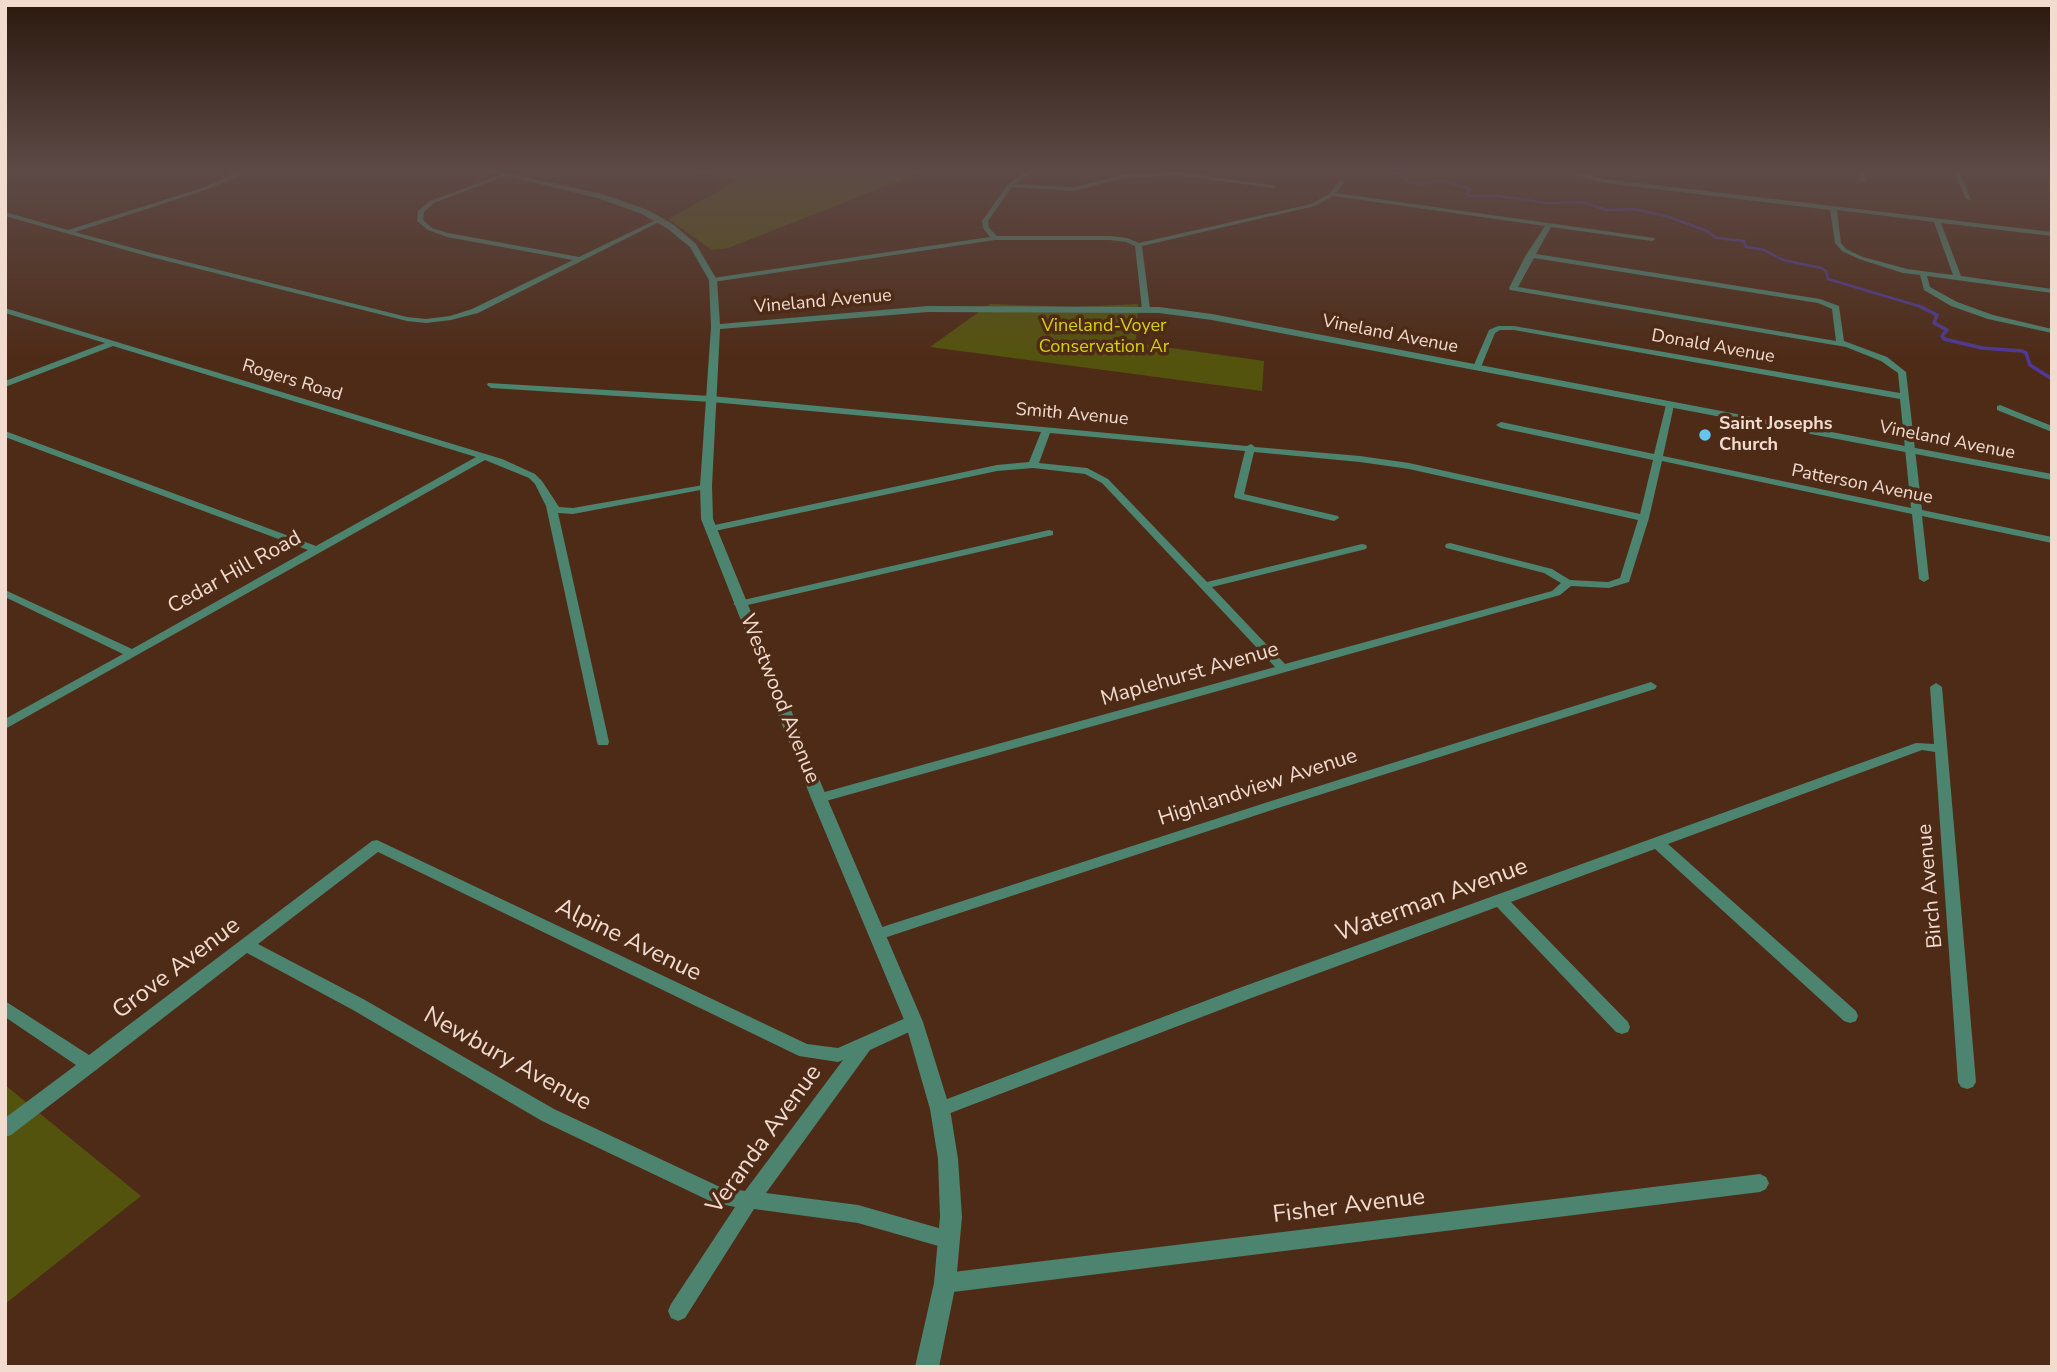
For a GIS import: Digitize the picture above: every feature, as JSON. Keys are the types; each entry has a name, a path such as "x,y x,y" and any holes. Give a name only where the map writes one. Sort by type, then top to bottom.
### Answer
{"street":[{"path":"72,233 149,255 407,319 426,321 475,311 633,233"},
{"path":"441,233 578,259"},
{"name":"Westwood Avenue","path":"676,233 695,248 713,280 716,301 706,516 819,798 914,1023 940,1109 949,1173 949,1240 945,1283 927,1367"},
{"path":"991,233 995,238"},
{"path":"713,280 995,238 1110,239 1127,240 1138,245 1190,233"},
{"path":"1544,233 1513,288 1849,345"},
{"path":"1604,233 1652,239"},
{"path":"1837,233 1844,250 1882,265 2052,291"},
{"path":"1942,233 1958,278"},
{"path":"2030,233 2051,236"},
{"path":"1138,245 1146,309"},
{"path":"1530,255 1833,305 1839,312 1838,340 1884,359 1901,370 1924,579"},
{"path":"1923,273 1927,288 1942,298 1990,317 2052,331"},
{"name":"Vineland Avenue","path":"716,327 928,309 1146,309 1212,317 2052,477"},
{"name":"Rogers Road","path":"5,310 484,456 516,467 535,478 551,506 603,742"},
{"name":"Donald Avenue","path":"1477,368 1494,330 1514,328 1906,397"},
{"path":"5,384 112,343"},
{"name":"Smith Avenue","path":"491,385 711,399 1251,447 1409,466 1644,519"},
{"path":"1450,546 1548,571 1568,583 1609,585 1625,580 1644,519 1670,405"},
{"path":"2000,408 2052,429"},
{"name":"Patterson Avenue","path":"1501,425 2052,540"},
{"path":"1033,465 1047,430"},
{"path":"5,434 317,550"},
{"path":"1251,447 1239,496 1334,519"},
{"name":"Cedar Hill Road","path":"5,724 484,456"},
{"path":"710,529 976,471 1033,465 1082,470 1101,477 1283,669"},
{"path":"551,506 556,510 573,511 706,486"},
{"path":"740,604 1049,533"},
{"path":"1204,586 1362,547"},
{"name":"Maplehurst Avenue","path":"819,798 1556,593 1568,583"},
{"path":"5,593 131,653"},
{"name":"Highlandview Avenue","path":"877,934 1651,686"},
{"name":"Birch Avenue","path":"1936,687 1967,1082"},
{"name":"Waterman Avenue","path":"940,1109 1922,746 1941,749"},
{"path":"1658,843 1850,1016"},
{"name":"Grove Avenue","path":"5,1129 377,845"},
{"name":"Alpine Avenue","path":"377,845 805,1051 838,1055 864,1045"},
{"path":"1500,900 1622,1027"},
{"name":"Newbury Avenue","path":"246,945 359,1005 548,1115 719,1196 751,1198"},
{"path":"5,1008 90,1065"},
{"name":"Veranda Avenue","path":"678,1311 751,1198 864,1045 914,1023"},
{"name":"Fisher Avenue","path":"945,1283 1760,1184"},
{"path":"751,1198 858,1214 949,1240"}],"green space":[{"path":"688,233 766,233 728,248 712,250"},
{"name":"Vineland-Voyer Conservation Ar","path":"990,304 1074,307 1138,304 1136,343 1264,361 1262,391 930,347"},
{"path":"5,1085 141,1196 5,1304"}],"waterway":[{"path":"1710,233 1716,238 1744,241 1746,247 1764,250 1783,260 1821,268 1826,271 1828,279 1920,307"},
{"path":"1920,307 1925,308"},
{"path":"1920,307 1937,315 1934,323 1947,330 1942,336 1944,339 1982,348 2022,351 2026,353 2030,365 2052,379"}],"place":[{"name":"Saint Josephs Church","path":"1705,435"}]}
